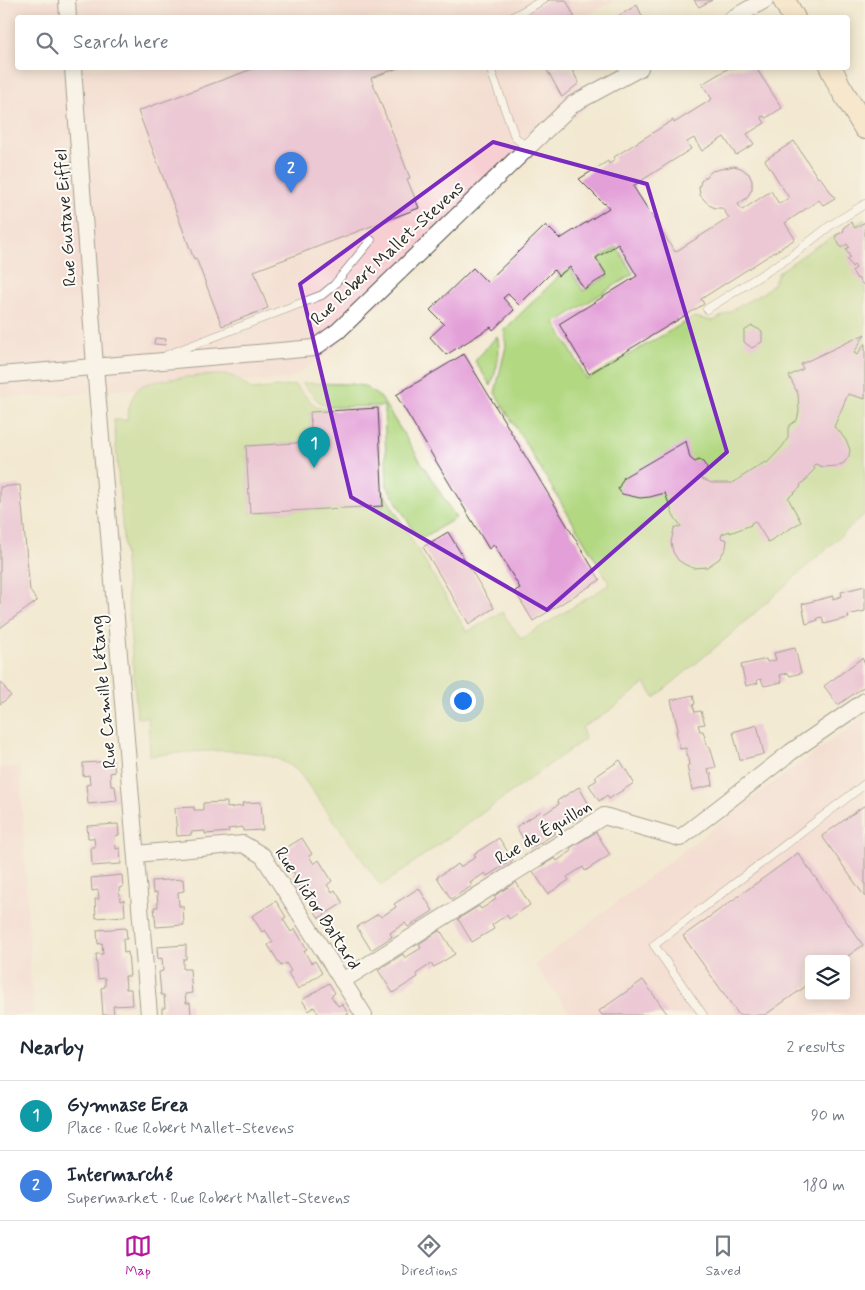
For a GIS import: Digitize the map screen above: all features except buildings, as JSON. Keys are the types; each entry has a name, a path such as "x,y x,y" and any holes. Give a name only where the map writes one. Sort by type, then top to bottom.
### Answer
{"main road":[{"path":"784,0 792,15"},
{"path":"799,0 806,15"},
{"path":"832,73 865,128"}],"street":[{"path":"67,0 68,15"},
{"path":"738,15 764,0"},
{"name":"Rue Gustave Eiffel","path":"74,70 95,366"},
{"name":"Rue Robert Mallet-Stevens","path":"0,375 314,348 338,331 573,104 636,70"},
{"name":"Rue Camille Létang","path":"95,366 149,1015"},
{"name":"Rue de Éguillon","path":"342,981 604,816 680,838 791,752 865,701"},
{"name":"Rue Victor Baltard","path":"136,854 243,844 263,856 364,1015"}],"lane":[{"path":"517,15 543,0"},
{"path":"491,70 515,137 527,148"},
{"path":"707,309 790,257 831,224 865,204"},
{"path":"151,362 322,295 334,285 371,240"},
{"path":"703,1015 654,945 865,784"}],"highlighted area":[{"path":"493,142 647,184 727,452 547,610 351,497 300,284"}],"shaded area":[{"path":"0,0 615,0 588,15 15,15 15,70 574,70 590,106 565,124 324,356 288,380 222,381 52,396 0,397"},
{"path":"865,716 865,1015 571,1015 535,965 739,808"},
{"path":"20,766 33,1015 0,1015 0,768"}],"green space":[{"path":"865,219 865,514 729,636 654,698 645,683 623,701 582,727 585,739 381,886 303,778 296,770 282,761 265,755 226,751 185,752 150,756 148,717 137,718 114,420 127,420 133,396 138,389 148,383 158,381 219,375 226,375 237,379 252,390 295,385 316,407 334,411 310,412 312,442 246,446 250,513 383,506 382,490 467,632 502,612 521,639 610,584 495,393 506,346 504,330 558,277 570,269 583,291 608,276 598,258 617,247 633,274 555,323 587,379 694,317 713,321 764,292 773,284 779,272 815,247"},
{"path":"497,336 499,355 491,386 475,361"},
{"path":"302,383 364,386 381,398 456,518 419,540 387,486 384,406 329,407 320,403"}],"place":[{"name":"Intermarché","path":"291,193"},
{"name":"Gymnase Erea","path":"314,468"}]}
